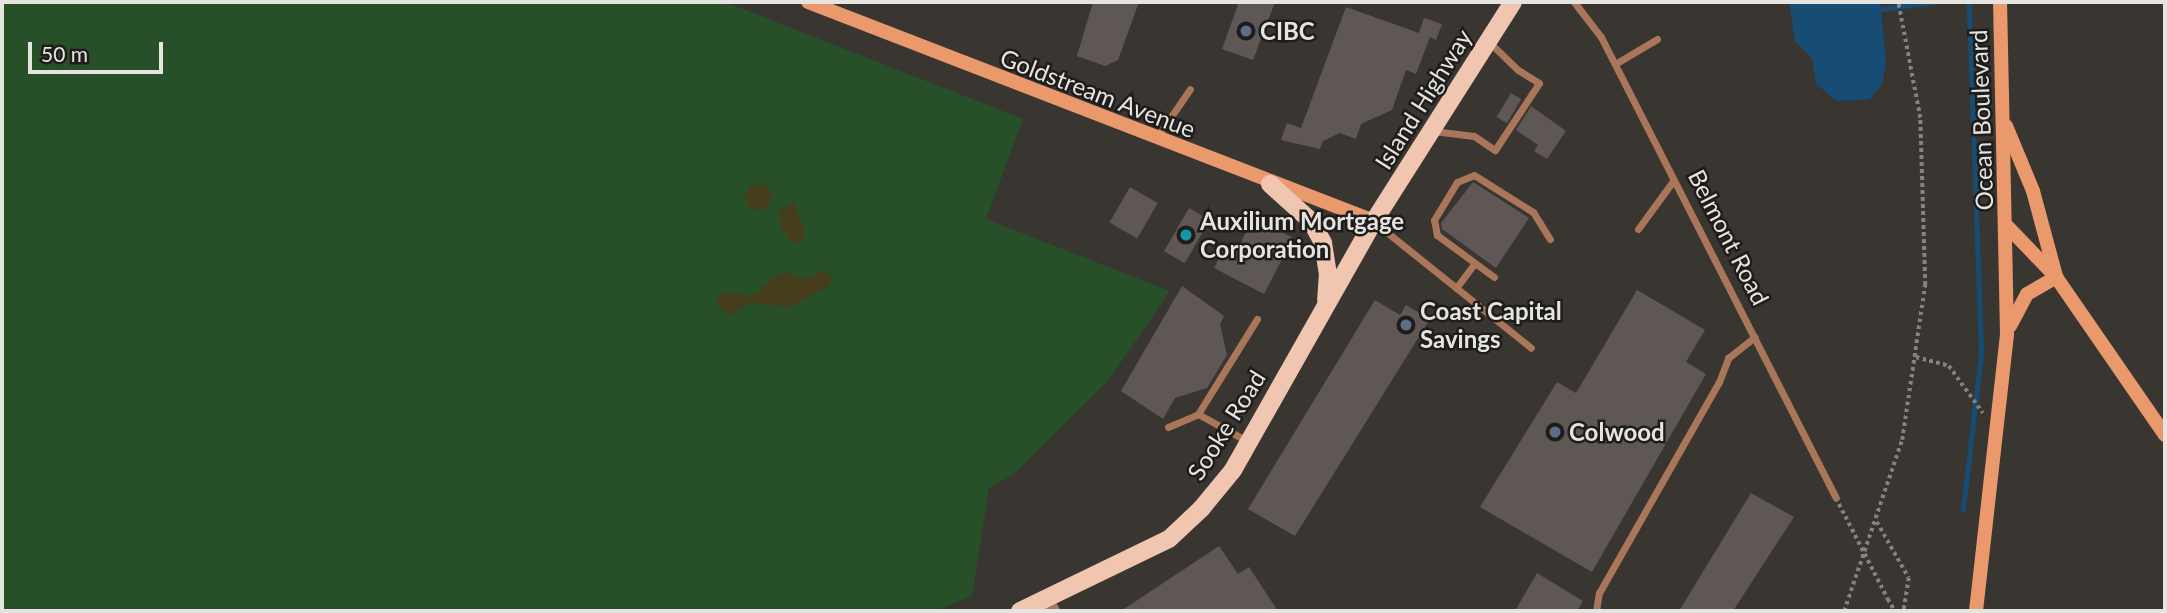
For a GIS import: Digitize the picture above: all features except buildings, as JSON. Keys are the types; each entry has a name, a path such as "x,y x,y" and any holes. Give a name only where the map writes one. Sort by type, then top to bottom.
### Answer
{"main road":[{"name":"Island Highway","path":"1374,221 1513,2"},
{"path":"1270,184 1311,221 1323,243 1328,273 1325,307"},
{"name":"Sooke Road","path":"1020,611 1050,605 1169,539 1202,509 1249,442 1374,221"}],"street":[{"name":"Goldstream Avenue","path":"808,2 1270,184 1374,221"},
{"name":"Ocean Boulevard","path":"2000,2 2007,226 2056,277 2165,435"},
{"path":"2005,125 2033,191 2056,277 2027,293 2007,334"},
{"path":"1976,611 1998,435 2007,334 2007,226"}],"lane":[{"name":"Belmont Road","path":"1574,2 1615,64 1836,498"},
{"path":"1615,64 1657,38"},
{"path":"1433,131 1474,136 1495,150 1539,83 1518,71 1488,41"},
{"path":"1155,139 1190,89"},
{"path":"1494,277 1437,235 1434,220 1457,182 1474,175 1533,212 1550,239"},
{"path":"1639,229 1673,180"},
{"path":"1374,221 1531,348"},
{"path":"1456,288 1475,263"},
{"path":"1168,427 1198,414 1257,318"},
{"path":"1596,611 1599,593 1719,383 1728,358 1755,337"},
{"path":"1198,414 1249,442"}],"path":[{"path":"1844,611 1877,522 1902,440 1925,285 1925,198 1920,118 1898,2"},
{"path":"1916,358 1949,366 1998,435"},
{"path":"1836,498 1895,611"},
{"path":"1877,522 1909,578 1904,611"}],"green space":[{"path":"2,2 725,2 1023,119 986,219 1170,291 1108,381 1014,474 989,488 972,596 936,611 2,611"}],"sand":[{"path":"758,184 767,188 771,197 767,206 758,210 749,206 745,197 749,188"},
{"path":"794,203 805,231 802,240 795,244 781,229 778,211"},
{"path":"823,270 832,277 830,285 791,307 748,303 730,316 716,303 720,292 752,296 774,277 785,273 807,279"}],"water":[{"path":"1789,2 1880,2 1886,63 1882,84 1870,99 1837,101 1816,84 1812,58 1795,41"}],"waterway":[{"path":"1882,9 1934,2"},
{"path":"1963,509 1981,353 1969,2"}],"place":[{"name":"CIBC","path":"1246,31"},
{"name":"Auxilium Mortgage Corporation","path":"1186,235"},
{"name":"Coast Capital Savings","path":"1406,325"},
{"name":"Colwood","path":"1555,432"}]}
